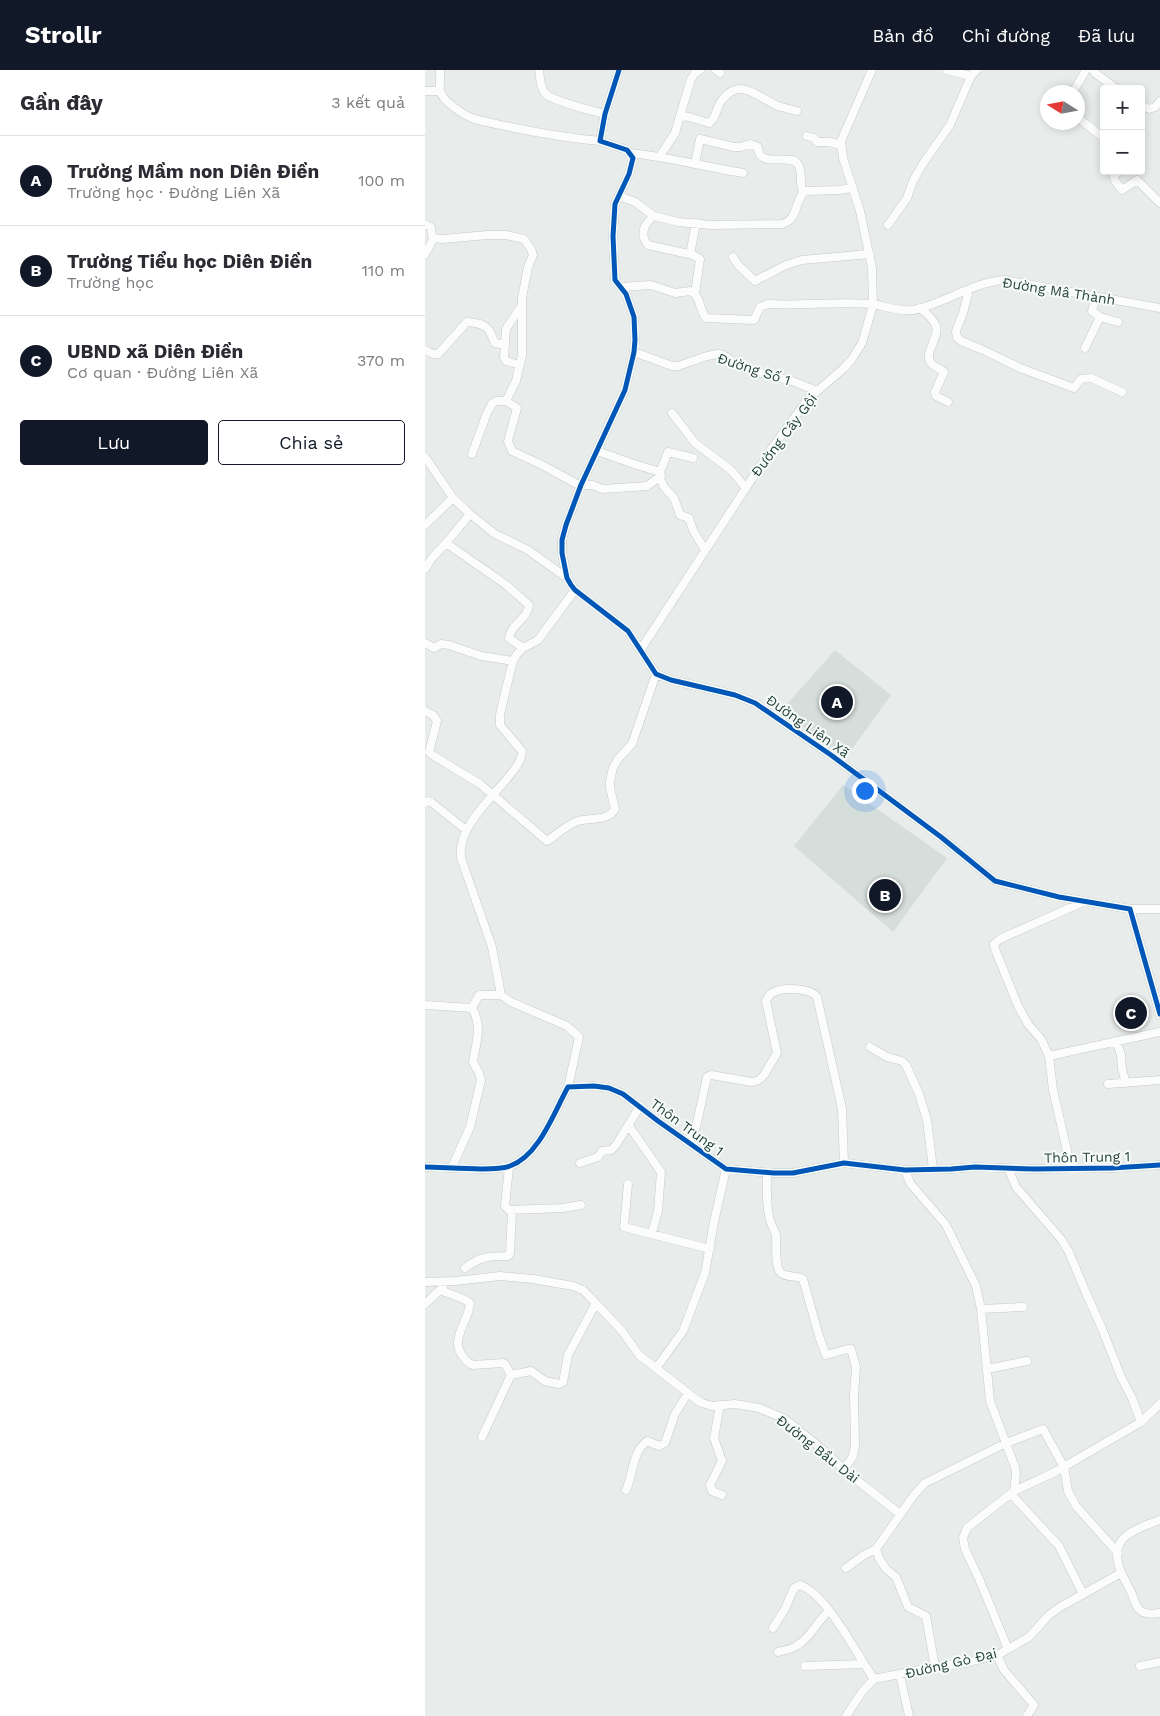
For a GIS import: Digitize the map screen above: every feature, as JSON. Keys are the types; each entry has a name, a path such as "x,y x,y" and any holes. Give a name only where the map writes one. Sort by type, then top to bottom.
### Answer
{"street":[{"path":"440,70 440,91 457,110 475,119 545,134 600,141 627,150 633,158 613,213 613,236 614,275 629,302 634,317 634,352 625,390 581,485 566,525 562,540 562,553 567,578"},
{"path":"539,70 543,90 549,97 605,114"},
{"path":"600,141 605,114 619,70"},
{"path":"660,156 675,133 691,79 700,70"},
{"path":"807,136 814,138 817,142 841,145 842,135 872,70"},
{"path":"888,224 910,194 913,181 924,162 950,125 974,73 947,70"},
{"path":"1077,85 1086,70"},
{"path":"1093,70 1112,85"},
{"path":"680,116 689,116 709,123 714,120 721,100 739,88 755,92 777,106 797,111"},
{"path":"425,91 440,91"},
{"path":"1145,107 1149,109 1155,107 1160,101"},
{"path":"1085,123 1100,135"},
{"path":"619,196 635,202 654,216 678,222 711,225 782,224 789,222 803,192 801,188 801,172 794,160 764,158 757,147 753,145 734,147 700,139 695,164"},
{"name":"Đường Cây Gội","path":"641,649 745,487 798,413 817,390 844,368 857,352 867,330 873,304 870,254 841,145"},
{"path":"630,153 660,156 743,173"},
{"path":"1115,175 1115,181 1122,190 1137,180 1160,203"},
{"path":"803,192 853,188"},
{"path":"621,287 651,285 670,293 690,291 695,293 700,259 697,256 648,245 644,241 643,230 654,216"},
{"path":"689,254 696,223"},
{"path":"425,224 431,227 434,238"},
{"path":"434,238 452,240 462,237 506,235 524,240 531,249 533,255 525,280 522,305 523,342 520,365 516,380 506,401"},
{"path":"425,254 434,238"},
{"path":"733,257 739,266 755,281 786,265 802,260 870,254"},
{"name":"Đường Mâ Thành","path":"695,293 699,298 705,318 715,319 754,320 762,305 828,303 873,304 901,310 920,308 990,282 1004,280 1160,308"},
{"path":"969,290 956,331 957,337 961,340 1020,368 1074,388 1081,379 1091,378 1122,392"},
{"path":"1096,297 1093,311 1100,317 1117,322"},
{"path":"520,365 507,361 504,356 506,329 522,305"},
{"path":"920,308 937,327 929,360 943,369 944,372 935,392 936,396 948,402"},
{"path":"1085,348 1100,317"},
{"path":"425,350 438,354 467,322 486,326 495,344 505,345"},
{"name":"Đường Số 1","path":"634,352 672,366 678,366 707,356 723,355 745,369 792,381 817,390"},
{"path":"472,454 489,408 496,401 506,401 517,408 508,441 512,451 581,485 592,484 603,489 647,486 660,475 668,452 693,458"},
{"path":"672,413 695,443 731,470 745,487"},
{"path":"597,451 660,475"},
{"path":"425,457 453,498 470,514 495,534 528,550 567,578 575,590 628,631 656,674 632,744 618,759 613,768 610,788 615,809 612,814 605,818 577,821 547,841 480,784 429,752 437,721 433,715 425,711"},
{"path":"660,475 664,488 673,498 680,516 689,518 693,530 705,550"},
{"path":"425,525 453,498"},
{"path":"426,564 470,514"},
{"path":"446,543 505,584 529,605 529,610 509,633 509,638 523,648"},
{"path":"425,1166 509,1167 523,1159 533,1149 552,1119 568,1087 579,1037 567,1026 511,1002 501,994 492,947 461,858 460,848 466,830 509,776 522,756 522,750 500,725 500,715 513,661 523,648 538,640 575,590"},
{"path":"425,643 434,648 441,644 449,645 481,656 513,661"},
{"name":"Đường Liên Xã","path":"656,674 671,680 735,695 755,703 831,755 941,837 995,881 1083,902 1130,909 1160,909"},
{"path":"425,803 427,801 431,802 466,830"},
{"path":"1071,1168 1053,1090 1049,1056 1041,1039 1018,1006 994,944 1000,939 1083,902"},
{"path":"1130,909 1160,1014"},
{"path":"688,1143 696,1127 707,1076 711,1075 752,1082 759,1080 764,1075 776,1057 777,1049 766,1001 768,996 777,991 810,991 817,997 842,1109 844,1163"},
{"path":"472,1008 479,996 501,994"},
{"path":"425,1005 472,1008"},
{"path":"452,1167 470,1127 481,1080 473,1062 479,1026 472,1008"},
{"path":"1049,1056 1160,1032"},
{"path":"1116,1041 1121,1055 1126,1083"},
{"path":"870,1047 887,1057 902,1061 906,1065 925,1114 933,1170"},
{"path":"1107,1084 1160,1080"},
{"name":"Thôn Trung 1","path":"568,1087 609,1088 623,1094 726,1169 767,1173 793,1173 844,1163 905,1170 933,1170 975,1166 1007,1168 1112,1168 1160,1165"},
{"path":"579,1163 598,1157 602,1151 611,1150 629,1126 640,1106"},
{"path":"629,1126 661,1172 658,1211 652,1233"},
{"path":"509,1167 505,1206 512,1211 563,1208 581,1204"},
{"path":"1007,1168 1017,1187 1056,1232 1069,1252 1141,1422"},
{"path":"657,1368 683,1331 705,1272 726,1169"},
{"path":"905,1170 910,1183 943,1221 950,1232 976,1286 981,1309 990,1401 1016,1474 1013,1492 1059,1546 1083,1594"},
{"path":"767,1173 767,1206 775,1233 779,1270 783,1274 798,1276 803,1279 826,1355 847,1348 851,1349 853,1353 856,1372 854,1395 855,1446 853,1456 844,1470"},
{"path":"627,1184 624,1227 710,1249"},
{"path":"465,1268 490,1255 508,1256 510,1253 512,1211"},
{"name":"Đường Bầu Dài","path":"425,1282 500,1276 533,1279 573,1286 583,1290 622,1331 636,1352 702,1403 712,1406 728,1404 751,1407 785,1419 818,1445 844,1470 900,1514"},
{"path":"425,1304 451,1281"},
{"path":"441,1290 471,1302 458,1339 457,1347 461,1355 473,1365 503,1363 511,1375"},
{"path":"511,1375 531,1371 548,1382 559,1384 563,1382 568,1355 595,1303"},
{"path":"981,1309 1023,1307"},
{"path":"987,1369 1027,1360"},
{"path":"482,1437 511,1375"},
{"path":"626,1490 636,1454 647,1441 659,1446 665,1443 675,1414 688,1393"},
{"path":"1008,1649 965,1549 963,1538 967,1528 1013,1492 1064,1467 1141,1422 1160,1404"},
{"path":"720,1405 714,1438 722,1461 710,1485 712,1491 722,1495"},
{"path":"846,1568 876,1549 900,1514 925,1483 1006,1443 1043,1429 1064,1467 1068,1491 1076,1506 1118,1553"},
{"path":"1160,1520 1138,1529 1123,1538 1119,1544 1118,1553 1121,1573 1139,1610 1147,1614 1160,1613"},
{"path":"876,1549 886,1569 896,1577 908,1607 926,1616 935,1667"},
{"name":"Đường Gò Đại","path":"875,1679 966,1663 997,1655 1029,1637 1054,1611 1121,1573"},
{"path":"773,1628 795,1587 800,1586 811,1591 829,1611 863,1664 875,1679 862,1692 845,1716"},
{"path":"778,1652 798,1646 829,1611"},
{"path":"997,1655 1005,1670 1033,1706 1027,1716"},
{"path":"1141,1666 1160,1662"},
{"path":"805,1666 863,1664"},
{"path":"900,1675 909,1716"}],"shaded area":[{"path":"835,650 891,695 845,759 782,710"},
{"path":"843,785 947,858 893,932 794,846"}],"cycle path":[{"path":"619,70 605,114 600,141 627,150 633,158 629,174 615,204 613,236 615,280 626,294 634,317 634,352 625,390 581,485 566,525 562,540 562,553 567,578 571,585 628,631 656,674 671,680 735,695 755,703 831,755 941,837 995,881 1059,897 1130,909 1160,1014"},
{"path":"425,1167 481,1169 510,1166 520,1161 537,1143 545,1132 568,1087 594,1086 609,1088 623,1094 726,1169 793,1173 844,1163 905,1170 975,1167 1034,1169 1112,1168 1160,1165"}],"place":[{"name":"Trường Mầm non Diên Điền","path":"837,702"},
{"name":"Trường Tiểu học Diên Điền","path":"885,895"},
{"name":"UBND xã Diên Điền","path":"1131,1013"}]}
